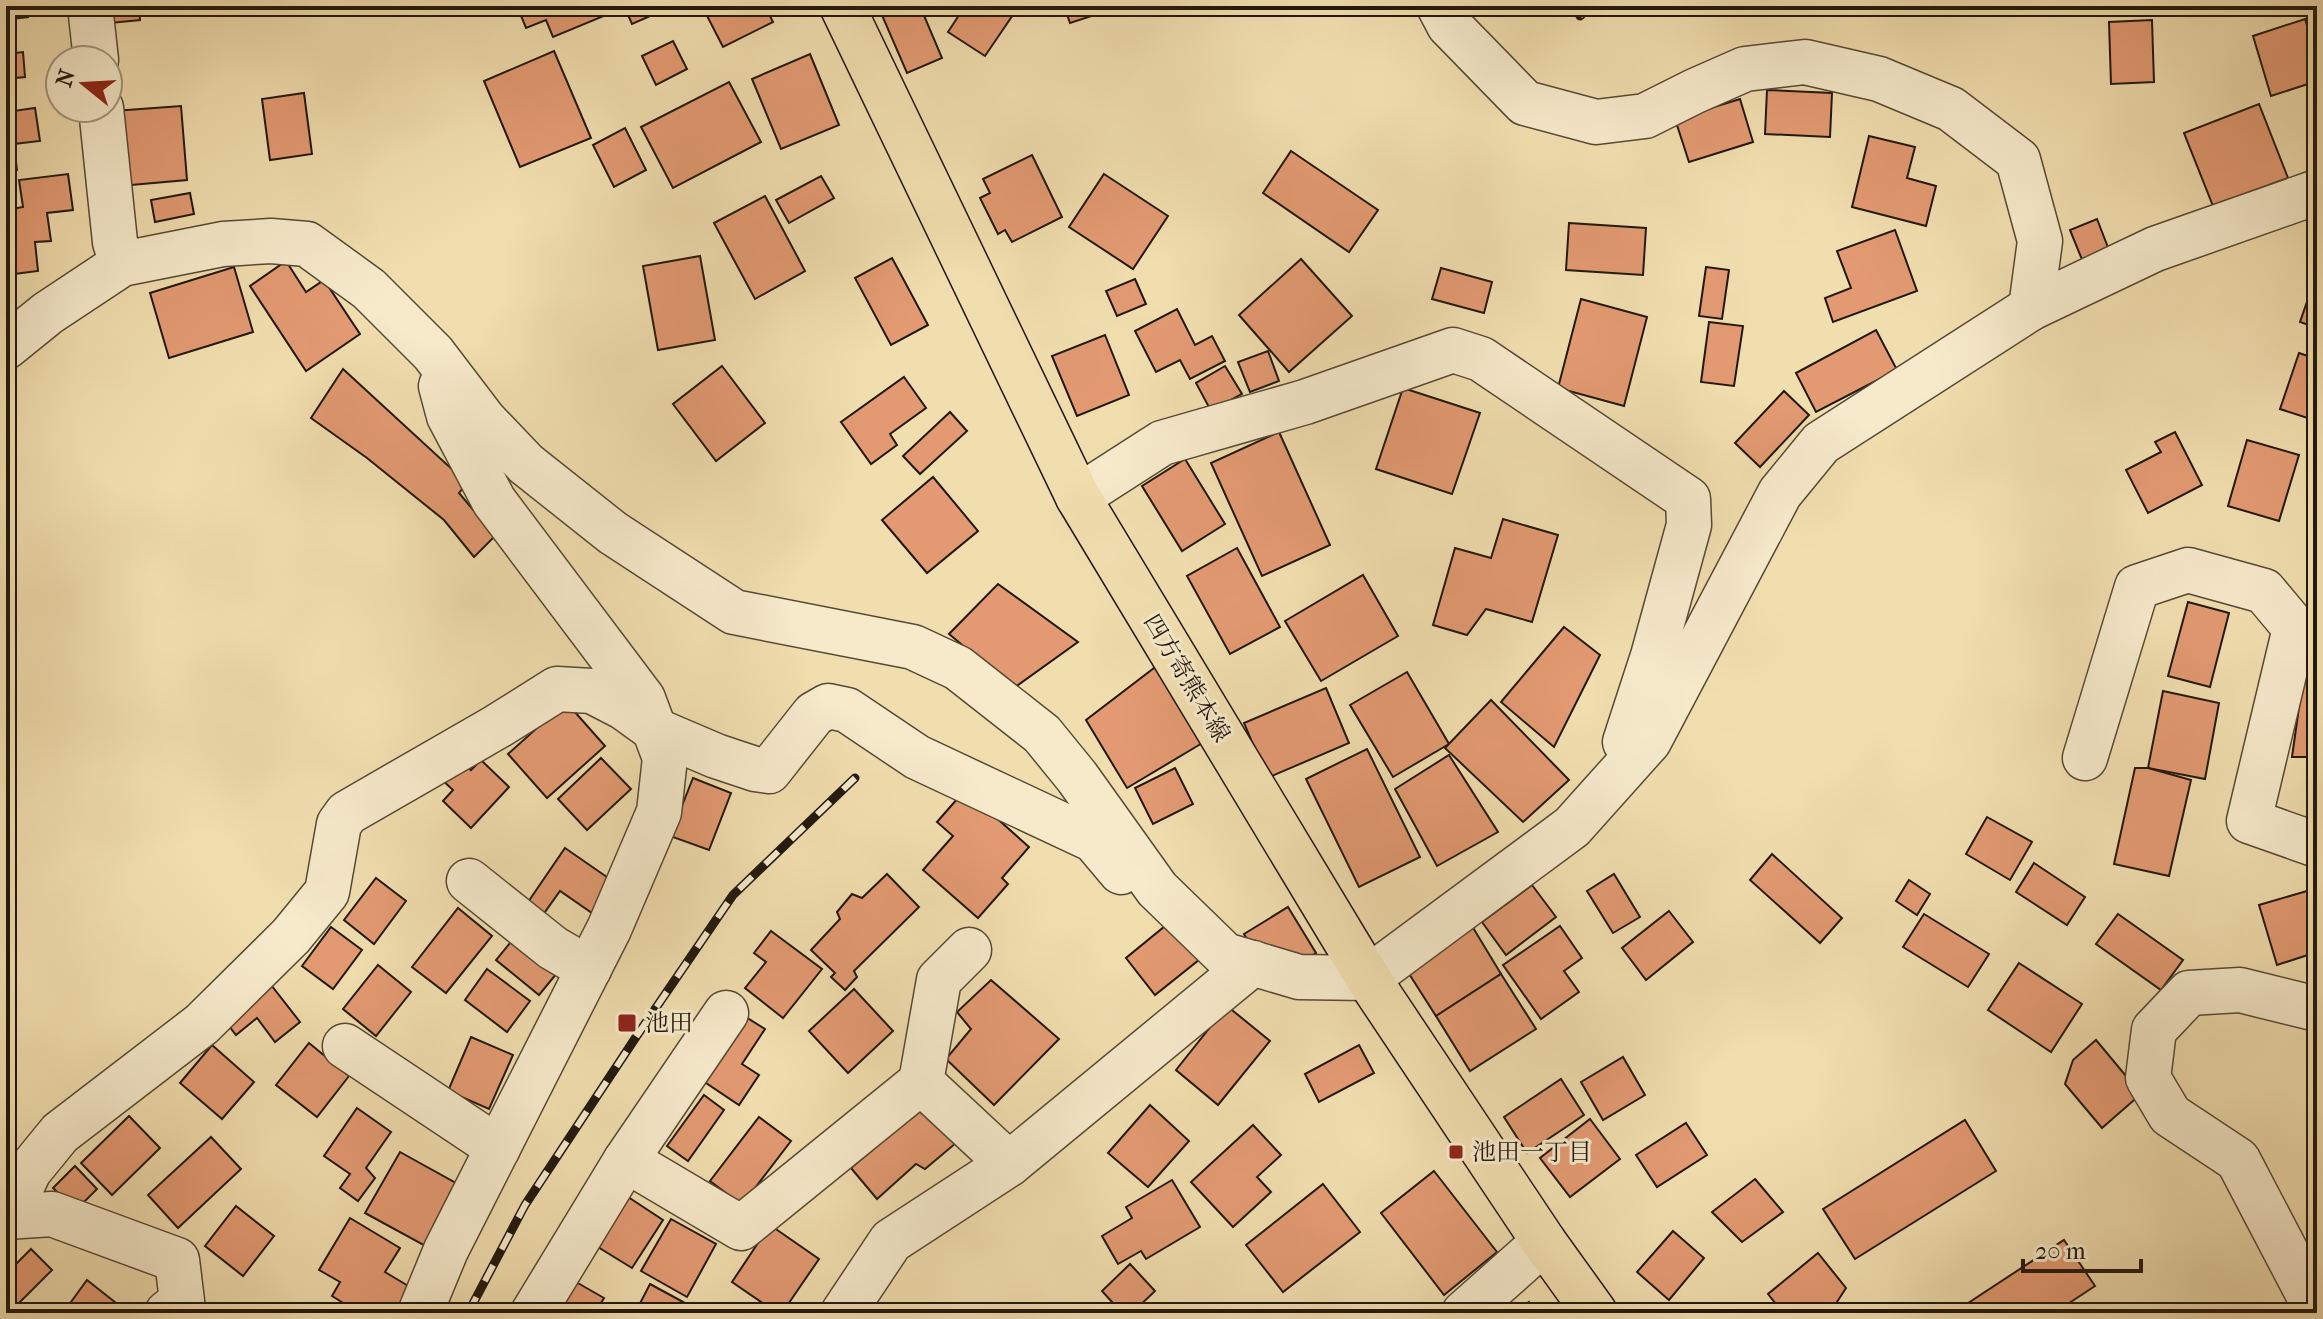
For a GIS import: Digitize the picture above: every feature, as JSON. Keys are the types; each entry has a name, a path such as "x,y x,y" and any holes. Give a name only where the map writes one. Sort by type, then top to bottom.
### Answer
{"main road":[{"name":"四方寄熊本線","path":"842,6 1078,497 1368,978 1595,1313"}],"street":[{"path":"90,6 94,44"},
{"path":"1439,6 1449,25 1525,103 1596,122 1645,116 1745,69 1805,62 1879,79 1951,109 2018,160 2040,241 2031,308"},
{"path":"103,124 115,242 122,264"},
{"path":"6,347 48,313 122,264 223,244 271,241 307,244 369,289 433,353 484,420 526,464 613,533 734,612 913,647 958,668 1042,734 1077,777 1157,889 1225,955 1299,977 1368,978 1572,827 1649,741 1780,493 1821,443 2031,308 2155,249 2317,192"},
{"path":"1078,497 1162,443 1305,402 1453,350 1481,359 1688,499 1689,525 1653,656 1611,782"},
{"path":"420,1313 446,1250 609,929 659,812 665,758 643,699 494,501 449,416 433,353"},
{"path":"2085,758 2137,587 2188,570 2264,591 2295,628 2249,821 2317,845"},
{"path":"167,1313 182,1301 177,1260 52,1214 7,1216 29,1171 60,1133 202,1024 291,936 327,892 339,824 347,813 557,689 592,691 623,707 655,730 716,756 769,771 814,714 828,706 847,710 917,757 1094,840 1119,871 1138,888 1157,889"},
{"path":"469,881 553,948 589,969"},
{"path":"626,1160 741,1228 921,1082 939,980 969,950"},
{"path":"843,1313 891,1241 1009,1164 1253,963"},
{"path":"2317,1009 2240,990 2189,993 2154,1030 2148,1078 2170,1115 2238,1160 2317,1311"},
{"path":"533,1313 626,1160 726,1013"},
{"path":"345,1046 498,1148"},
{"path":"921,1082 1009,1164"},
{"path":"1464,1313 1544,1242"}],"building":[{"path":"6,6 27,6 28,17 11,19 14,47 6,48"},
{"path":"98,6 139,6 140,20 100,24"},
{"path":"517,6 609,6 611,13 553,37 546,20 526,28"},
{"path":"624,6 673,6 632,24"},
{"path":"702,6 765,6 773,22 723,47"},
{"path":"878,6 920,6 942,58 907,73"},
{"path":"965,6 1019,6 985,56 948,32"},
{"path":"1064,6 1108,6 1110,10 1070,23"},
{"path":"2305,19 2309,32 2317,29 2317,81 2271,96 2253,36"},
{"path":"2152,20 2154,82 2111,84 2109,22"},
{"path":"673,41 687,69 656,85 642,56"},
{"path":"554,51 591,138 520,167 484,81"},
{"path":"23,52 25,77 6,79 6,54"},
{"path":"810,54 839,125 781,149 752,79"},
{"path":"729,82 761,142 673,188 641,127"},
{"path":"1767,90 1832,93 1830,137 1765,134"},
{"path":"304,93 312,154 270,160 262,99"},
{"path":"1740,99 1753,142 1689,162 1675,119"},
{"path":"2259,104 2288,178 2213,206 2184,133"},
{"path":"181,106 187,180 120,186 115,124 124,124 124,110"},
{"path":"35,108 40,141 14,144 17,170 6,171 6,112"},
{"path":"625,128 646,170 614,187 593,145"},
{"path":"1869,136 1915,147 1907,178 1936,186 1926,226 1852,207"},
{"path":"1291,151 1378,210 1349,252 1263,193"},
{"path":"1032,155 1062,217 1012,242 1005,230 998,234 980,198 990,193 983,179"},
{"path":"68,174 73,210 47,213 51,241 35,242 38,271 6,275 6,241 9,241 6,210 23,207 19,180"},
{"path":"1104,174 1168,216 1133,269 1069,227"},
{"path":"821,176 834,198 789,223 776,200"},
{"path":"190,193 194,214 155,222 151,200"},
{"path":"765,196 805,271 755,299 714,223"},
{"path":"2097,219 2109,250 2083,262 2070,230"},
{"path":"1569,223 1646,228 1643,275 1566,270"},
{"path":"1895,230 1917,291 1833,322 1825,298 1851,288 1837,251"},
{"path":"700,256 715,340 658,350 643,266"},
{"path":"892,258 928,325 891,345 855,278"},
{"path":"1301,259 1352,316 1289,372 1239,315"},
{"path":"286,261 306,292 324,280 360,334 306,371 250,286"},
{"path":"234,267 253,332 169,358 150,293"},
{"path":"1706,267 1729,270 1722,319 1699,316"},
{"path":"1441,268 1492,282 1484,313 1432,299"},
{"path":"2317,273 2317,328 2300,322"},
{"path":"1135,279 1146,304 1117,316 1106,291"},
{"path":"1581,299 1647,317 1624,406 1558,388"},
{"path":"1177,309 1195,345 1212,336 1225,361 1190,379 1180,360 1156,372 1135,331"},
{"path":"1709,322 1743,326 1734,386 1701,382"},
{"path":"1876,330 1897,370 1816,412 1796,373"},
{"path":"1105,335 1129,395 1077,416 1052,356"},
{"path":"1268,351 1279,381 1250,392 1238,362"},
{"path":"2299,353 2317,359 2317,421 2280,409"},
{"path":"722,366 765,423 716,461 673,404"},
{"path":"1225,366 1242,394 1211,411 1196,383"},
{"path":"343,369 467,483 459,493 495,536 474,557 444,520 311,418"},
{"path":"904,377 926,408 890,434 897,445 871,464 841,422"},
{"path":"1403,388 1480,413 1452,494 1376,469"},
{"path":"1784,391 1809,415 1760,467 1735,443"},
{"path":"950,412 967,431 920,474 903,456"},
{"path":"1279,432 1330,545 1262,576 1211,463"},
{"path":"2175,432 2202,485 2148,513 2126,470 2161,452 2155,442"},
{"path":"2247,440 2299,455 2279,521 2228,506"},
{"path":"1185,459 1225,524 1182,551 1142,486"},
{"path":"933,477 978,531 927,573 882,520"},
{"path":"1503,519 1558,535 1532,622 1486,609 1467,635 1433,625 1455,548 1491,558"},
{"path":"1237,548 1280,627 1230,654 1187,576"},
{"path":"1363,575 1398,636 1321,681 1285,621"},
{"path":"998,584 1078,642 1014,688 949,634"},
{"path":"2188,602 2229,613 2210,687 2168,676"},
{"path":"1564,627 1600,655 1554,747 1501,702"},
{"path":"2317,648 2317,757 2292,757 2302,686"},
{"path":"1158,665 1204,742 1127,788 1086,720"},
{"path":"1407,672 1449,744 1393,777 1350,705"},
{"path":"1326,688 1349,743 1267,778 1244,723"},
{"path":"2163,691 2219,703 2205,779 2148,768"},
{"path":"1491,700 1569,780 1523,822 1445,748"},
{"path":"566,702 605,746 547,798 508,754"},
{"path":"1367,749 1420,857 1359,887 1306,779"},
{"path":"1449,755 1498,832 1437,866 1395,789"},
{"path":"601,758 631,789 587,830 558,799"},
{"path":"459,759 471,770 481,760 509,787 471,828 443,801 453,790 440,778"},
{"path":"1175,768 1193,804 1153,824 1135,788"},
{"path":"2135,768 2148,768 2191,780 2169,876 2114,864"},
{"path":"693,778 731,793 709,850 670,836"},
{"path":"965,790 1029,847 1002,878 1008,884 978,918 923,870 953,836 937,822"},
{"path":"1987,817 2032,842 2010,880 1966,854"},
{"path":"565,848 614,882 592,913 560,891 540,919 524,908"},
{"path":"1772,854 1842,918 1820,943 1750,880"},
{"path":"2034,863 2085,897 2067,925 2016,892"},
{"path":"887,874 919,907 854,971 857,977 845,990 831,977 835,973 811,950 840,919 837,912 852,894 862,898"},
{"path":"1614,874 1640,917 1613,933 1587,891"},
{"path":"376,878 406,901 374,944 344,920"},
{"path":"1909,880 1930,894 1917,915 1896,901"},
{"path":"1532,885 1556,917 1506,955 1482,922"},
{"path":"2317,888 2317,952 2277,965 2259,905"},
{"path":"1288,907 1316,953 1290,969 1259,959 1244,934"},
{"path":"458,908 492,936 446,993 412,967"},
{"path":"1669,911 1693,942 1646,980 1622,948"},
{"path":"1924,914 1989,954 1968,987 1903,947"},
{"path":"2118,914 2183,960 2161,990 2096,944"},
{"path":"1170,922 1200,959 1155,995 1126,958"},
{"path":"1472,926 1501,974 1436,1016 1406,969"},
{"path":"1560,926 1582,958 1564,971 1579,992 1541,1019 1503,965"},
{"path":"331,927 362,950 333,989 302,966"},
{"path":"771,931 822,969 783,1018 745,988 766,962 754,953"},
{"path":"519,932 562,967 539,995 496,960"},
{"path":"2019,963 2082,1004 2051,1052 1988,1010"},
{"path":"378,965 411,992 376,1036 343,1009"},
{"path":"487,969 530,1001 507,1032 465,1000"},
{"path":"1501,974 1536,1029 1470,1071 1436,1016"},
{"path":"991,980 1059,1039 994,1105 946,1059 971,1029 957,1012"},
{"path":"268,981 300,1022 275,1042 257,1018 236,1035 222,1017"},
{"path":"854,989 893,1031 848,1073 809,1031"},
{"path":"1227,1006 1270,1041 1218,1105 1176,1070"},
{"path":"741,1014 765,1029 742,1064 759,1075 739,1105 700,1079"},
{"path":"471,1037 513,1055 489,1109 448,1091"},
{"path":"2096,1040 2141,1094 2102,1128 2065,1084 2073,1060"},
{"path":"309,1043 349,1076 317,1117 276,1085"},
{"path":"212,1045 254,1082 222,1119 180,1083"},
{"path":"1359,1045 1374,1073 1319,1102 1305,1074"},
{"path":"1623,1057 1645,1095 1603,1120 1581,1082"},
{"path":"1561,1079 1584,1115 1527,1153 1504,1117"},
{"path":"704,1095 724,1110 688,1161 667,1146"},
{"path":"1150,1105 1189,1141 1148,1187 1108,1153"},
{"path":"924,1106 956,1143 925,1169 916,1164 877,1199 851,1168"},
{"path":"357,1108 391,1132 366,1168 375,1178 358,1201 340,1188 350,1174 324,1156"},
{"path":"129,1116 160,1148 112,1195 81,1163"},
{"path":"759,1117 791,1141 742,1205 710,1181"},
{"path":"1590,1119 1620,1159 1570,1197 1540,1158"},
{"path":"1965,1120 1996,1171 1855,1259 1823,1209"},
{"path":"1686,1123 1707,1155 1657,1187 1636,1155"},
{"path":"1253,1125 1281,1155 1257,1177 1271,1192 1233,1227 1191,1182"},
{"path":"211,1137 241,1169 178,1228 148,1195"},
{"path":"400,1152 463,1187 429,1248 365,1213"},
{"path":"75,1166 97,1189 76,1210 53,1188"},
{"path":"1434,1171 1497,1252 1444,1295 1381,1213"},
{"path":"1755,1179 1783,1212 1742,1242 1712,1212"},
{"path":"1172,1180 1200,1227 1146,1259 1141,1251 1118,1264 1102,1236 1132,1218 1126,1207"},
{"path":"1323,1184 1360,1232 1283,1292 1246,1245"},
{"path":"619,1191 663,1220 632,1268 598,1247"},
{"path":"236,1206 274,1236 243,1276 205,1246"},
{"path":"350,1218 400,1248 385,1272 410,1287 395,1313 359,1313 332,1296 340,1282 319,1270"},
{"path":"671,1219 716,1244 687,1297 641,1271"},
{"path":"770,1225 819,1259 782,1313 777,1313 732,1282"},
{"path":"1673,1231 1704,1258 1669,1300 1637,1272"},
{"path":"2064,1240 2095,1286 2054,1313 1953,1313"},
{"path":"31,1249 52,1270 16,1306 6,1295 6,1274"},
{"path":"1818,1253 1846,1288 1835,1305 1834,1313 1783,1313 1768,1294"},
{"path":"1130,1264 1155,1291 1132,1313 1122,1313 1102,1291"},
{"path":"569,1278 604,1298 595,1313 550,1313"},
{"path":"87,1280 116,1303 109,1313 63,1313"},
{"path":"650,1284 696,1309 694,1313 635,1313"},
{"path":"1529,1302 1537,1313 1514,1313"}],"railway":[{"path":"1580,16 1590,6"},
{"path":"468,1313 525,1205 733,895 855,778"}],"place":[{"name":"池田","path":"627,1023"},
{"name":"池田一丁目","path":"1456,1152"}]}
